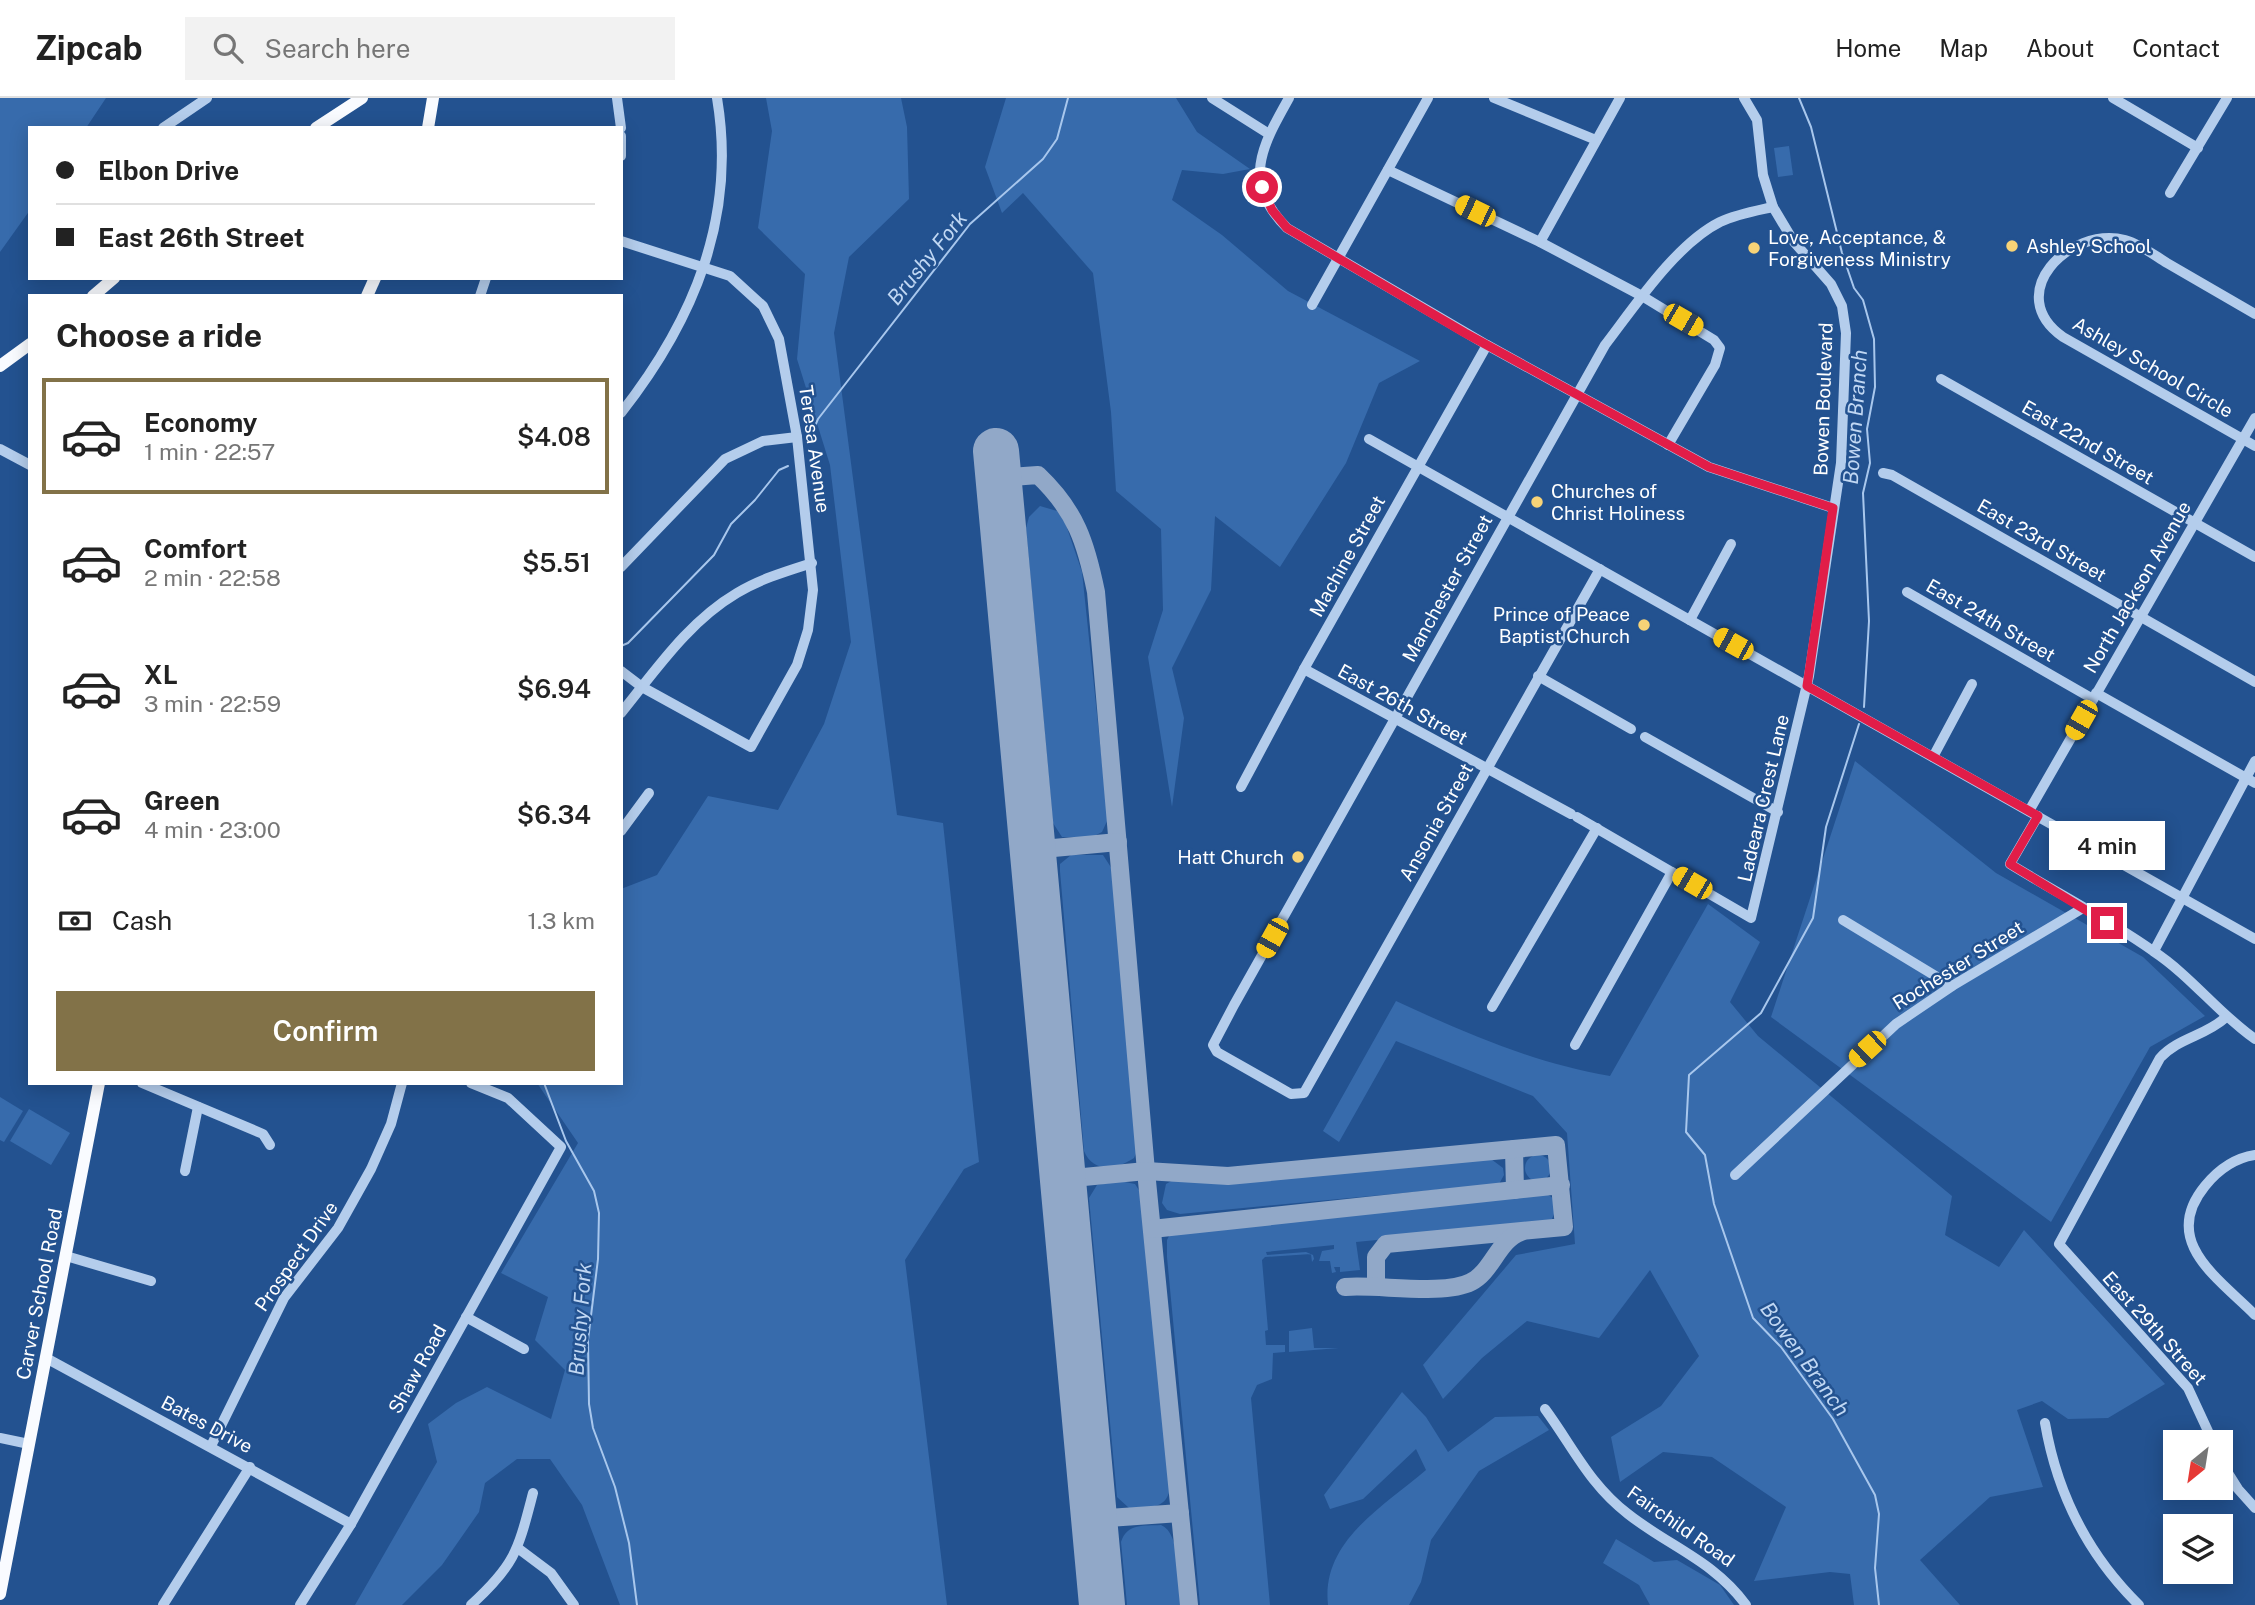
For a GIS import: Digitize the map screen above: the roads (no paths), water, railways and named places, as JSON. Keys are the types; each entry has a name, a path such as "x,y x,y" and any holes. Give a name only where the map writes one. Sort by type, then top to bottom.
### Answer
{"main road":[{"path":"319,126 362,98"},
{"path":"428,126 433,98"},
{"path":"95,294 112,280"},
{"path":"0,366 28,347"},
{"name":"Carver School Road","path":"0,1594 99,1085"}],"street":[{"path":"166,126 207,98"},
{"path":"617,98 621,126"},
{"path":"623,411 655,365 705,265 719,216 724,169 717,98"},
{"path":"1212,98 1269,134"},
{"path":"1289,98 1261,150 1259,172 1272,210 1287,228 1337,260 1668,445 1738,478 1833,508"},
{"path":"1312,305 1428,98"},
{"path":"1494,98 1596,140"},
{"path":"1540,242 1620,98"},
{"name":"Bowen Boulevard","path":"1744,98 1757,120 1763,175 1773,207 1794,242 1831,284 1845,321 1843,435 1807,686"},
{"path":"2113,98 2198,148"},
{"path":"2170,193 2227,98"},
{"path":"1388,170 1540,242 1642,296 1703,332 1720,348 1715,365 1668,445"},
{"name":"Manchester Street","path":"1304,1093 1291,1094 1217,1052 1213,1045 1605,345 1642,296 1706,231 1732,218 1773,207"},
{"name":"Ashley School Circle","path":"2255,314 2136,245 2113,238 2086,243 2061,256 2047,270 2038,294 2045,320 2063,337 2255,446"},
{"name":"Teresa Avenue","path":"623,242 705,265 730,276 747,288 772,321 779,339 797,437 812,563 811,612 802,650 751,747 642,687"},
{"name":"Machine Street","path":"1241,787 1304,669 1487,345"},
{"name":"East 22nd Street","path":"1941,379 2255,556"},
{"name":"North Jackson Avenue","path":"2083,908 2010,864 2094,696 2255,418"},
{"path":"623,565 725,459 763,441 797,437"},
{"path":"1369,439 2255,939"},
{"path":"0,449 28,464"},
{"name":"East 23rd Street","path":"1883,473 1892,475 2255,682"},
{"path":"1690,620 1731,544"},
{"path":"623,711 690,629 723,601 752,584 812,563"},
{"name":"Ansonia Street","path":"1304,1093 1600,569"},
{"name":"East 24th Street","path":"1908,592 2250,781"},
{"name":"East 26th Street","path":"1304,669 1597,828 1751,918"},
{"path":"623,673 642,687"},
{"path":"1538,676 1631,729"},
{"path":"1933,757 1972,684"},
{"name":"Ladeara Crest Lane","path":"1751,918 1807,686"},
{"path":"1645,737 1778,812"},
{"path":"2154,951 2182,896 2250,781 2255,761"},
{"path":"623,828 649,793"},
{"path":"1492,1007 1597,828"},
{"path":"1575,1045 1672,872"},
{"path":"2083,908 2154,951 2190,980 2225,1018 2255,1039"},
{"name":"Rochester Street","path":"1735,1175 1896,1024 1952,986 2083,908"},
{"path":"1843,920 1952,986"},
{"name":"East 29th Street","path":"2207,1430 2188,1388 2059,1244 2160,1058 2172,1045 2214,1028 2225,1018"},
{"path":"147,1085 263,1134 270,1145"},
{"name":"Prospect Drive","path":"211,1446 284,1298 338,1228 371,1169 391,1124 401,1085"},
{"name":"Shaw Road","path":"300,1605 351,1524 561,1147 508,1098 476,1085"},
{"path":"185,1171 198,1107"},
{"path":"2255,1155 2228,1164 2207,1182 2193,1202 2188,1229 2197,1255 2255,1314"},
{"path":"66,1256 151,1281"},
{"path":"466,1317 524,1349"},
{"name":"Bates Drive","path":"46,1358 351,1524"},
{"name":"Fairchild Road","path":"1545,1409 1576,1459 1598,1486 1626,1513 1659,1537 1696,1556 1730,1582 1746,1605"},
{"path":"2045,1423 2055,1468 2087,1542 2139,1605"},
{"path":"0,1438 29,1444"},
{"path":"163,1605 250,1467"},
{"path":"2233,1481 2255,1507"},
{"path":"471,1605 504,1572 519,1549 533,1493"},
{"path":"519,1549 551,1573 574,1605"}],"waterway":[{"name":"Brushy Fork","path":"808,442 818,419 970,224 1043,159 1057,139 1068,98"},
{"name":"Bowen Branch","path":"1799,98 1811,127 1842,253 1854,288 1863,300 1874,339 1875,387 1867,429 1870,463 1863,493 1869,621 1864,707"},
{"name":"Brushy Fork","path":"623,645 714,555 731,524 779,470 788,466"},
{"name":"Bowen Branch","path":"1859,724 1826,827 1813,918 1761,1013 1689,1075 1686,1132 1705,1155 1714,1204 1753,1318 1781,1347 1833,1419 1875,1495 1879,1514 1875,1568 1879,1605"},
{"name":"Brushy Fork","path":"545,1085 566,1141 594,1191 599,1213 598,1259 588,1340 589,1404 593,1428 615,1487 629,1543 637,1605"}],"place":[{"name":"Ashley School","path":"2012,246"},
{"name":"Love, Acceptance, & Forgiveness Ministry","path":"1754,248"},
{"name":"Churches of Christ Holiness","path":"1537,502"},
{"name":"Prince of Peace Baptist Church","path":"1644,625"},
{"name":"Hatt Church","path":"1298,857"}]}
